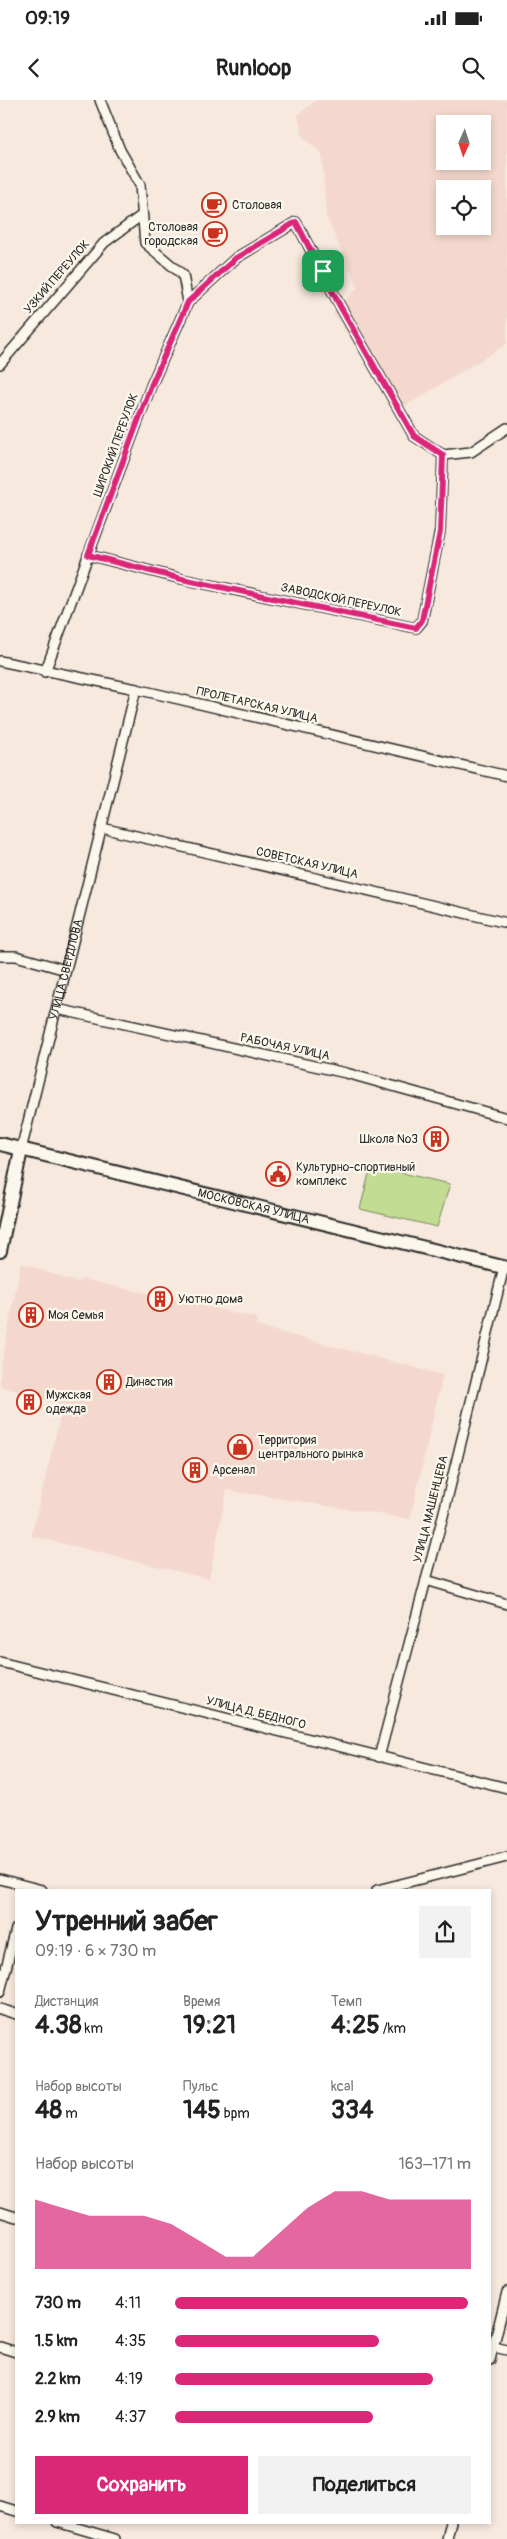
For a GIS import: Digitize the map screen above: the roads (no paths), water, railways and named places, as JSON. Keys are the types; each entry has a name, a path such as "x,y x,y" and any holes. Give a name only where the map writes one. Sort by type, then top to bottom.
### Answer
{"main road":[{"name":"МОСКОВСКАЯ УЛИЦА","path":"0,1144 505,1267"},
{"name":"УЛИЦА СВЕРДЛОВА","path":"0,1251 21,1150"}],"street":[{"path":"100,100 120,150 140,185 145,243 183,275 188,302"},
{"name":"УЗКИЙ ПЕРЕУЛОК","path":"0,364 104,243 142,216"},
{"path":"188,302 236,258 296,222 340,306 414,436 443,455 471,452 507,428"},
{"name":"ШИРОКИЙ ПЕРЕУЛОК","path":"45,672 151,386 188,302"},
{"name":"ЗАВОДСКОЙ ПЕРЕУЛОК","path":"88,555 182,579 416,628 422,620 440,532 443,455"},
{"name":"ПРОЛЕТАРСКАЯ УЛИЦА","path":"0,661 45,672 136,689 507,776"},
{"name":"УЛИЦА СВЕРДЛОВА","path":"21,1150 136,689"},
{"name":"СОВЕТСКАЯ УЛИЦА","path":"102,828 507,923"},
{"path":"0,956 16,956 66,970"},
{"name":"РАБОЧАЯ УЛИЦА","path":"57,1009 346,1073 507,1118"},
{"name":"УЛИЦА МАШЕНЦЕВА","path":"379,1756 426,1580 505,1267"},
{"path":"426,1580 507,1604"},
{"name":"УЛИЦА Д. БЕДНОГО","path":"0,1662 507,1788"},
{"path":"381,1889 507,1857"},
{"path":"0,1879 26,1889"},
{"path":"0,1992 15,1933"},
{"path":"0,2009 15,2014"},
{"path":"0,2212 15,2217"},
{"path":"507,2292 492,2346 507,2350"},
{"path":"0,2347 15,2352"},
{"path":"0,2506 15,2511"},
{"path":"64,2524 115,2539"},
{"path":"447,2539 451,2524"}],"place":[{"name":"Столовая","path":"214,205"},
{"name":"Столовая городская","path":"215,234"},
{"name":"Школа №3","path":"436,1139"},
{"name":"Культурно-спортивный комплекс","path":"278,1174"},
{"name":"Уютно дома","path":"160,1299"},
{"name":"Моя Семья","path":"31,1315"},
{"name":"Династия","path":"109,1382"},
{"name":"Мужская одежда","path":"29,1402"},
{"name":"Территория центрального рынка","path":"240,1447"},
{"name":"Арсенал","path":"195,1470"}]}
